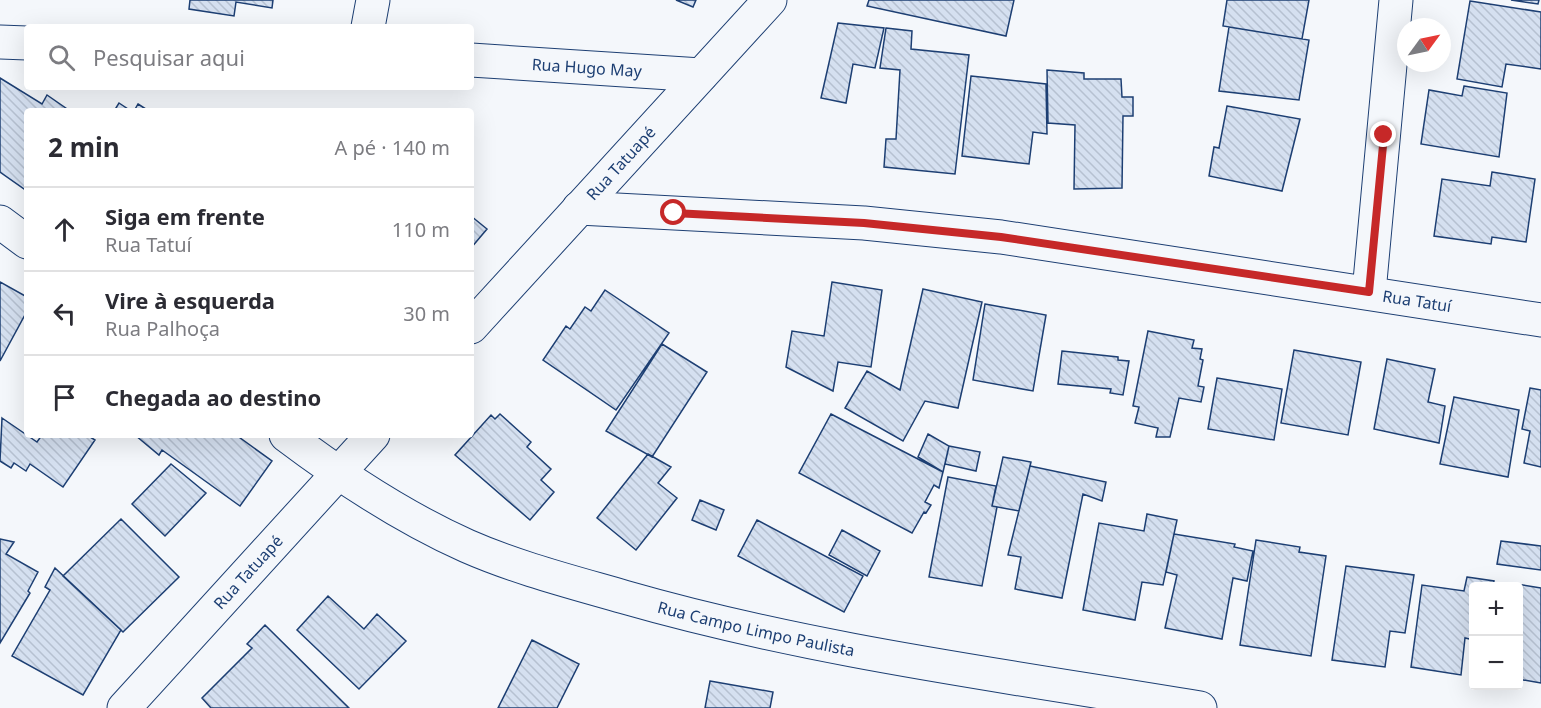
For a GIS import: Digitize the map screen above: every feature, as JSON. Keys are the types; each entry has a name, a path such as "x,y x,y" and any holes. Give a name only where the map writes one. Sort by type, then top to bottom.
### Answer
{"street":[{"path":"369,24 373,0"},
{"name":"Rua Tatuapé","path":"474,324 770,0"},
{"path":"1369,292 1396,0"},
{"path":"0,42 24,43"},
{"name":"Rua Hugo May","path":"474,60 701,75"},
{"name":"Rua Tatuí","path":"579,208 864,223 1001,237 1541,320"},
{"path":"0,222 24,240"},
{"name":"Rua Campo Limpo Paulista","path":"290,438 338,474 384,503 468,546 552,576 677,612 799,641 1200,708"},
{"name":"Rua Tatuapé","path":"124,708 370,438"}],"building":[{"path":"190,0 273,0 272,8 236,2 234,16 189,9"},
{"path":"676,0 696,0 693,7"},
{"path":"869,0 1014,0 1006,36 867,6"},
{"path":"1227,0 1309,0 1302,39 1223,26"},
{"path":"1511,0 1539,0 1538,4"},
{"path":"1470,1 1541,12 1541,69 1506,64 1502,87 1457,79"},
{"path":"838,23 884,28 875,68 853,64 846,103 821,98"},
{"path":"1229,27 1309,40 1299,100 1219,91"},
{"path":"886,28 912,31 911,49 969,55 955,174 884,167 886,139 896,139 900,70 880,68"},
{"path":"1047,70 1084,73 1084,79 1121,79 1122,97 1133,97 1133,116 1123,116 1122,188 1074,189 1075,125 1048,123"},
{"path":"971,76 1046,84 1047,134 1033,132 1029,164 962,156"},
{"path":"0,78 42,104 47,95 66,108 24,108 24,189 0,172"},
{"path":"1464,86 1507,93 1499,157 1421,144 1429,90 1462,96"},
{"path":"119,103 126,108 116,108"},
{"path":"1227,106 1300,119 1282,191 1209,176 1214,147 1219,148"},
{"path":"1492,172 1535,179 1526,242 1492,237 1491,244 1434,236 1442,179 1490,186"},
{"path":"474,218 487,229 474,244"},
{"path":"0,282 24,295 24,317 0,361"},
{"path":"832,282 882,290 871,367 838,362 833,391 786,367 792,331 824,336"},
{"path":"923,289 982,302 958,408 925,401 903,441 845,408 867,371 900,390"},
{"path":"605,290 669,333 616,410 543,360 566,326 570,329 585,307 591,311"},
{"path":"985,304 1046,315 1033,391 973,380"},
{"path":"1148,331 1194,340 1192,348 1202,349 1200,359 1203,360 1198,386 1204,387 1201,402 1179,398 1170,437 1156,437 1158,428 1135,423 1139,407 1133,406"},
{"path":"662,344 707,372 652,457 606,431"},
{"path":"1294,350 1361,362 1348,435 1281,423"},
{"path":"1062,351 1118,357 1118,360 1129,361 1123,395 1110,393 1111,389 1058,384"},
{"path":"1387,359 1435,369 1428,402 1445,406 1439,443 1374,429"},
{"path":"1217,378 1282,389 1274,440 1208,429"},
{"path":"1530,388 1541,390 1541,467 1524,463 1530,431 1522,429"},
{"path":"1454,397 1519,410 1508,477 1440,464"},
{"path":"500,414 531,442 527,447 551,469 541,480 554,492 530,520 455,455 470,438 474,438 474,434 491,415 495,419"},
{"path":"831,414 943,472 939,488 934,485 925,502 931,505 926,513 924,512 912,533 799,473"},
{"path":"2,418 24,433 24,438 31,438 37,442 40,438 92,438 95,440 63,487 30,464 26,471 14,463 11,468 0,461"},
{"path":"928,434 949,446 943,472 918,457"},
{"path":"139,438 240,438 272,461 240,506 162,450 159,455"},
{"path":"949,446 980,452 976,471 945,464"},
{"path":"648,454 671,467 658,483 677,498 636,550 597,518"},
{"path":"1003,457 1031,462 1019,511 992,506"},
{"path":"171,464 206,493 165,536 132,504"},
{"path":"1030,466 1106,482 1102,501 1083,494 1062,598 1015,589 1021,557 1008,555"},
{"path":"948,477 996,486 992,506 997,507 982,586 929,577"},
{"path":"700,500 724,510 716,530 692,520"},
{"path":"1147,514 1177,520 1163,585 1142,582 1135,620 1083,610 1099,523 1144,531"},
{"path":"121,519 179,577 123,632 63,576"},
{"path":"757,520 863,576 844,612 738,556"},
{"path":"842,530 880,551 867,576 829,555"},
{"path":"1174,534 1235,544 1234,547 1253,551 1247,581 1233,578 1222,639 1165,628 1177,575 1166,572"},
{"path":"0,539 14,542 6,554 38,572 28,591 30,593 0,643"},
{"path":"1256,540 1300,547 1299,552 1326,556 1311,656 1240,645"},
{"path":"1501,541 1541,546 1541,570 1497,564"},
{"path":"1346,566 1414,575 1405,633 1390,631 1385,667 1332,660"},
{"path":"55,568 121,630 83,695 12,656 50,590 45,587"},
{"path":"1467,577 1494,581 1469,582 1469,639 1465,638 1461,675 1411,667 1422,585 1464,591"},
{"path":"1523,585 1541,588 1541,683 1523,680"},
{"path":"328,596 364,629 377,614 406,641 359,689 297,630"},
{"path":"265,625 349,708 211,708 202,698 252,648 247,644"},
{"path":"532,640 579,664 557,708 498,708"},
{"path":"710,681 773,692 770,708 705,708"}],"route":[{"path":"674,213 864,223 1001,237 1369,292 1384,135"}]}
